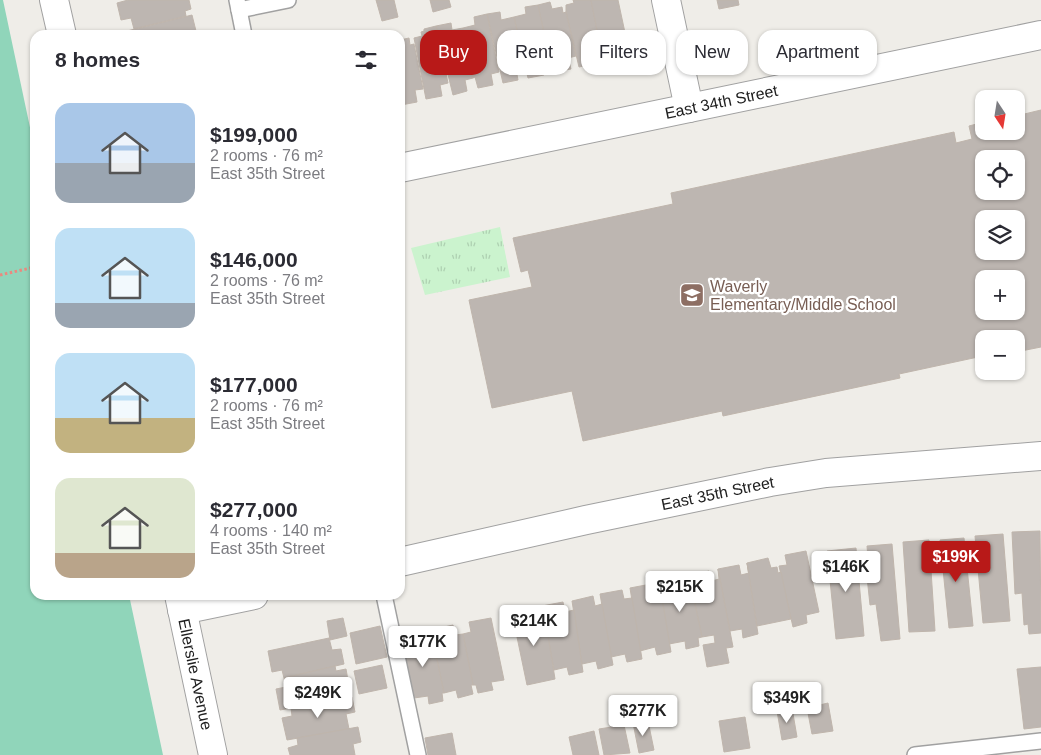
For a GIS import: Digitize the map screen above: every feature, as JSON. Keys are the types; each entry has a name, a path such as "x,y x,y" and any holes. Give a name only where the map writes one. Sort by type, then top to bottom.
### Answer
{"street":[{"path":"54,0 61,30"},
{"path":"666,0 689,108"},
{"name":"East 34th Street","path":"405,167 1041,34"},
{"name":"East 35th Street","path":"405,561 586,520 770,482 826,473 1041,456"},
{"path":"181,603 208,600"},
{"name":"Ellerslie Avenue","path":"181,603 213,755"}],"lane":[{"path":"243,30 238,5 288,0"},
{"path":"385,600 418,755"},
{"path":"915,755 1041,741"}],"path":[{"path":"0,275 30,268"}],"green space":[{"path":"0,0 3,0 30,127 30,600 130,600 163,755 0,755"},
{"path":"500,227 510,277 425,295 411,248"}],"building":[{"path":"128,0 189,0 191,9 185,11 186,16 134,29 131,18 121,20 117,3"},
{"path":"376,0 394,0 398,17 382,21"},
{"path":"430,0 449,0 451,7 433,12"},
{"path":"573,0 591,0 597,30 581,30 581,67 579,67 566,12 566,5 574,3"},
{"path":"591,0 618,0 624,30 597,30"},
{"path":"717,0 738,0 739,5 719,9"},
{"path":"550,2 552,9 562,7 563,13 566,12 570,30 543,30 538,5"},
{"path":"538,5 543,30 517,30 514,17 526,14 525,7"},
{"path":"500,12 501,20 514,17 517,30 497,30 497,57 487,14"},
{"path":"487,14 497,62 497,72 491,74 493,85 478,88 475,77 473,78 472,75 487,75 487,30 463,30 463,28 475,25 474,17"},
{"path":"192,15 196,30 131,30"},
{"path":"451,23 452,30 437,30 436,26"},
{"path":"436,26 437,30 424,30"},
{"path":"571,34 576,56 571,57"},
{"path":"420,36 420,68 414,38"},
{"path":"409,38 410,45 414,44 423,89 415,90 417,102 405,104 405,39"},
{"path":"421,75 446,75 448,83 440,85 442,96 426,99"},
{"path":"448,75 472,75 473,78 465,80 467,91 453,95"},
{"path":"501,75 517,75 518,80 503,83"},
{"path":"527,75 544,75 528,78"},
{"path":"1041,110 1041,347 1025,350 1025,330 975,330 975,358 899,374 900,378 723,416 722,411 583,441 572,391 492,408 469,300 532,287 528,270 521,272 513,238 673,204 671,193 954,132 956,143 972,139 969,126 975,124 975,140 1025,140 1025,114"},
{"path":"1040,531 1041,633 1029,634 1028,624 1024,625 1022,593 1015,594 1012,532"},
{"path":"1003,534 1010,621 983,623 975,536"},
{"path":"964,538 973,626 949,628 940,540"},
{"path":"929,540 935,631 909,632 903,542"},
{"path":"892,544 900,639 881,641 876,604 870,605 865,558 868,558 867,546"},
{"path":"856,548 864,636 836,639 827,551"},
{"path":"806,551 819,612 806,615 807,623 793,627 779,566 787,565 785,555"},
{"path":"768,558 771,568 777,567 778,573 781,572 791,619 757,626 747,563"},
{"path":"739,565 741,575 749,573 758,634 743,638 742,629 730,631 718,569"},
{"path":"718,569 733,647 726,648 729,663 707,667 703,645 715,643 714,635 702,637 689,576 709,571 712,581 719,579"},
{"path":"689,576 702,637 698,638 699,646 686,649 685,641 669,644 659,582 681,577 683,587 690,585"},
{"path":"651,584 653,593 661,592 671,652 657,655 655,647 640,651 630,588"},
{"path":"622,590 624,599 632,598 642,659 627,662 625,654 611,657 600,594"},
{"path":"593,596 595,606 602,604 613,665 598,669 596,661 582,664 572,601"},
{"path":"563,602 565,612 574,610 583,672 569,675 567,667 554,670 542,606"},
{"path":"534,609 536,619 545,617 555,679 527,685 512,613"},
{"path":"343,618 347,636 330,640 327,621"},
{"path":"491,618 504,680 491,682 493,690 478,693 476,685 473,685 463,634 471,632 469,622"},
{"path":"453,625 455,635 463,634 473,685 471,685 473,694 458,698 456,690 444,693 431,630"},
{"path":"380,626 387,657 356,664 350,633"},
{"path":"422,632 424,643 433,641 444,693 442,693 443,701 429,704 428,696 414,698 401,636"},
{"path":"329,638 332,650 341,649 344,664 284,678 282,670 272,672 268,651"},
{"path":"382,665 387,688 359,694 354,671"},
{"path":"335,666 336,671 346,669 349,686 341,688 343,699 280,710 276,689 286,687 284,678"},
{"path":"1041,667 1041,727 1024,729 1017,669"},
{"path":"352,697 355,712 346,714 349,729 287,740 282,718 292,716 291,708"},
{"path":"828,703 833,731 812,734 807,708"},
{"path":"792,708 797,737 782,740 777,711"},
{"path":"745,717 750,748 724,752 719,721"},
{"path":"648,721 654,750 639,753 633,723"},
{"path":"624,725 630,753 604,755 599,729"},
{"path":"358,727 361,742 353,744 355,755 290,755 288,748 298,745 297,738"},
{"path":"594,731 599,755 573,755 569,737"},
{"path":"452,733 456,755 428,755 425,738"}],"place":[{"name":"Waverly Elementary/Middle School","path":"692,295"}]}
